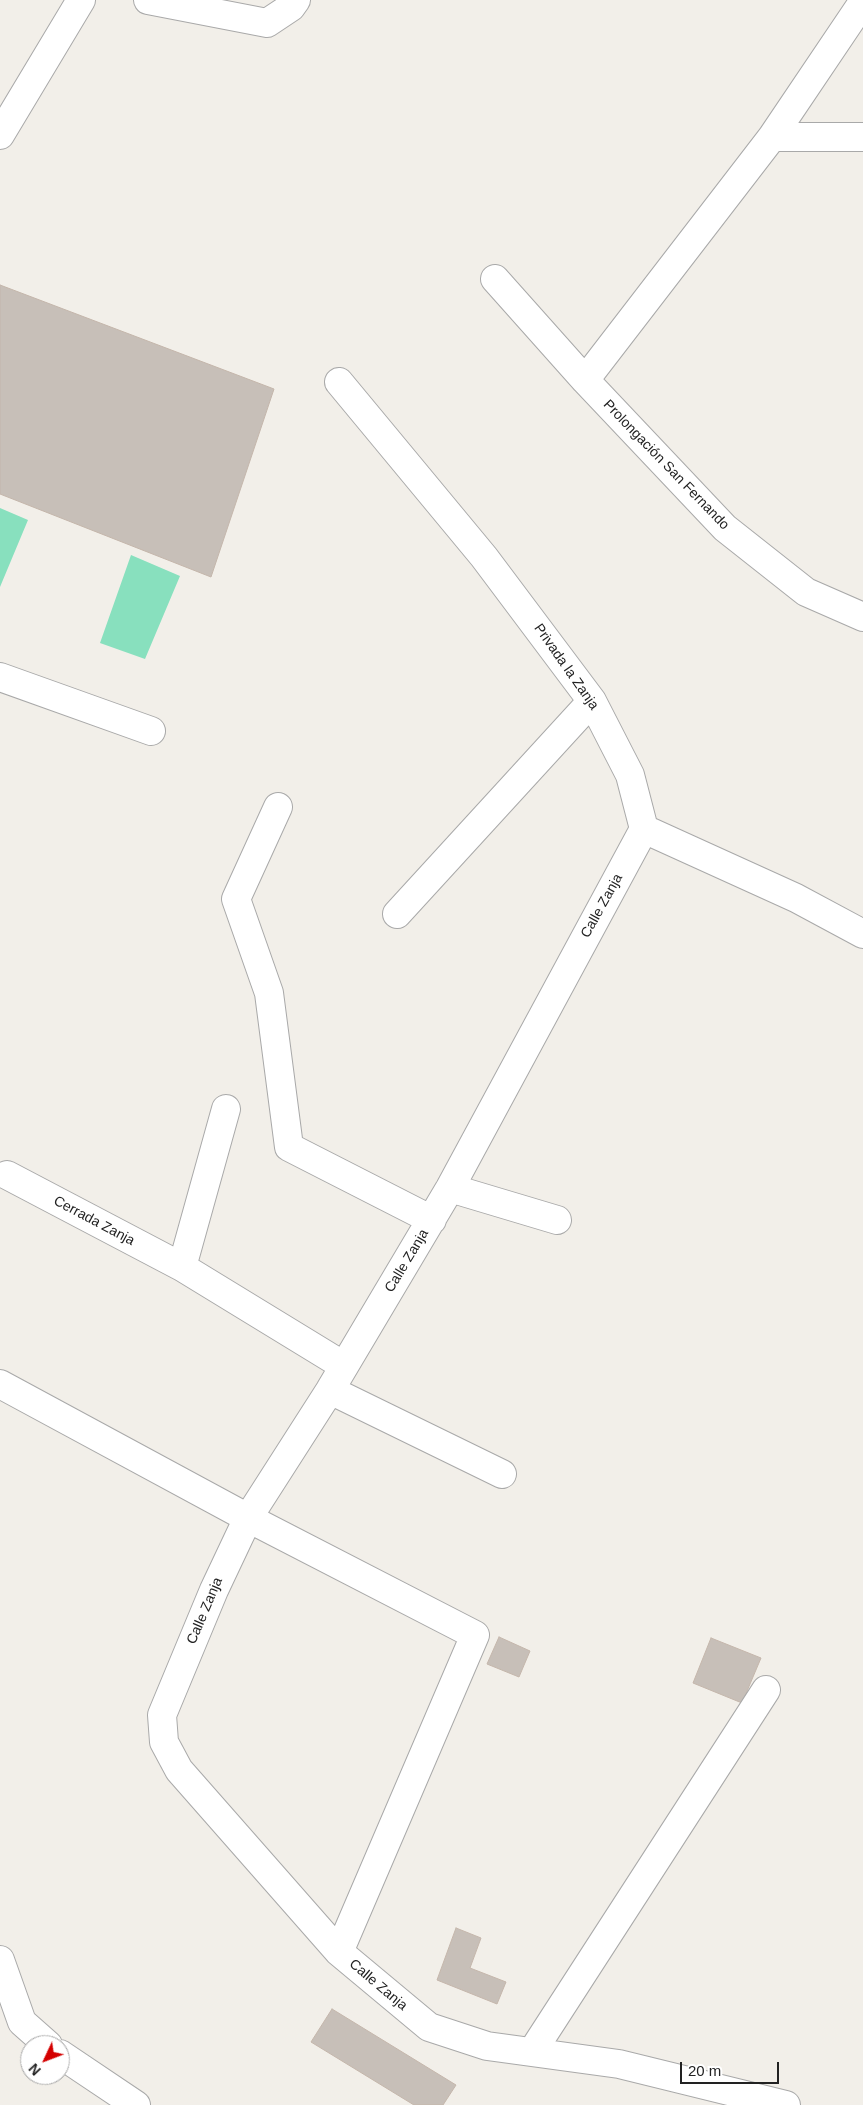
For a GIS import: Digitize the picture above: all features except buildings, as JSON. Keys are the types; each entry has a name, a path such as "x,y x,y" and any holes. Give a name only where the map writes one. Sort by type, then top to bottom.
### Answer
{"street":[{"path":"0,135 81,0"},
{"path":"148,0 267,23 291,7 296,0"},
{"path":"585,380 772,137 863,2"},
{"path":"772,137 863,137"},
{"name":"Prolongación San Fernando","path":"495,279 585,380 725,528 806,592 863,617"},
{"name":"Privada la Zanja","path":"339,382 484,557 592,701 630,774 644,829"},
{"path":"0,677 151,731"},
{"path":"397,914 592,701"},
{"path":"278,807 236,899 268,993 290,1147 432,1220"},
{"path":"644,829 796,898 863,934"},
{"name":"Calle Zanja","path":"644,829 432,1220 330,1390 248,1518 214,1590 162,1714 164,1742 179,1770 339,1952 429,2027 487,2046 620,2064 786,2105"},
{"path":"182,1267 226,1109"},
{"name":"Cerrada Zanja","path":"7,1175 182,1267 344,1366"},
{"path":"450,1188 557,1220"},
{"path":"0,1384 248,1518 475,1635 339,1952"},
{"path":"330,1390 502,1474"},
{"path":"532,2052 766,1690"},
{"path":"0,1960 22,2022 37,2035"},
{"path":"70,2061 136,2105"}],"green space":[{"path":"0,508 28,520 0,587"},
{"path":"131,555 180,576 145,659 100,643"}]}
